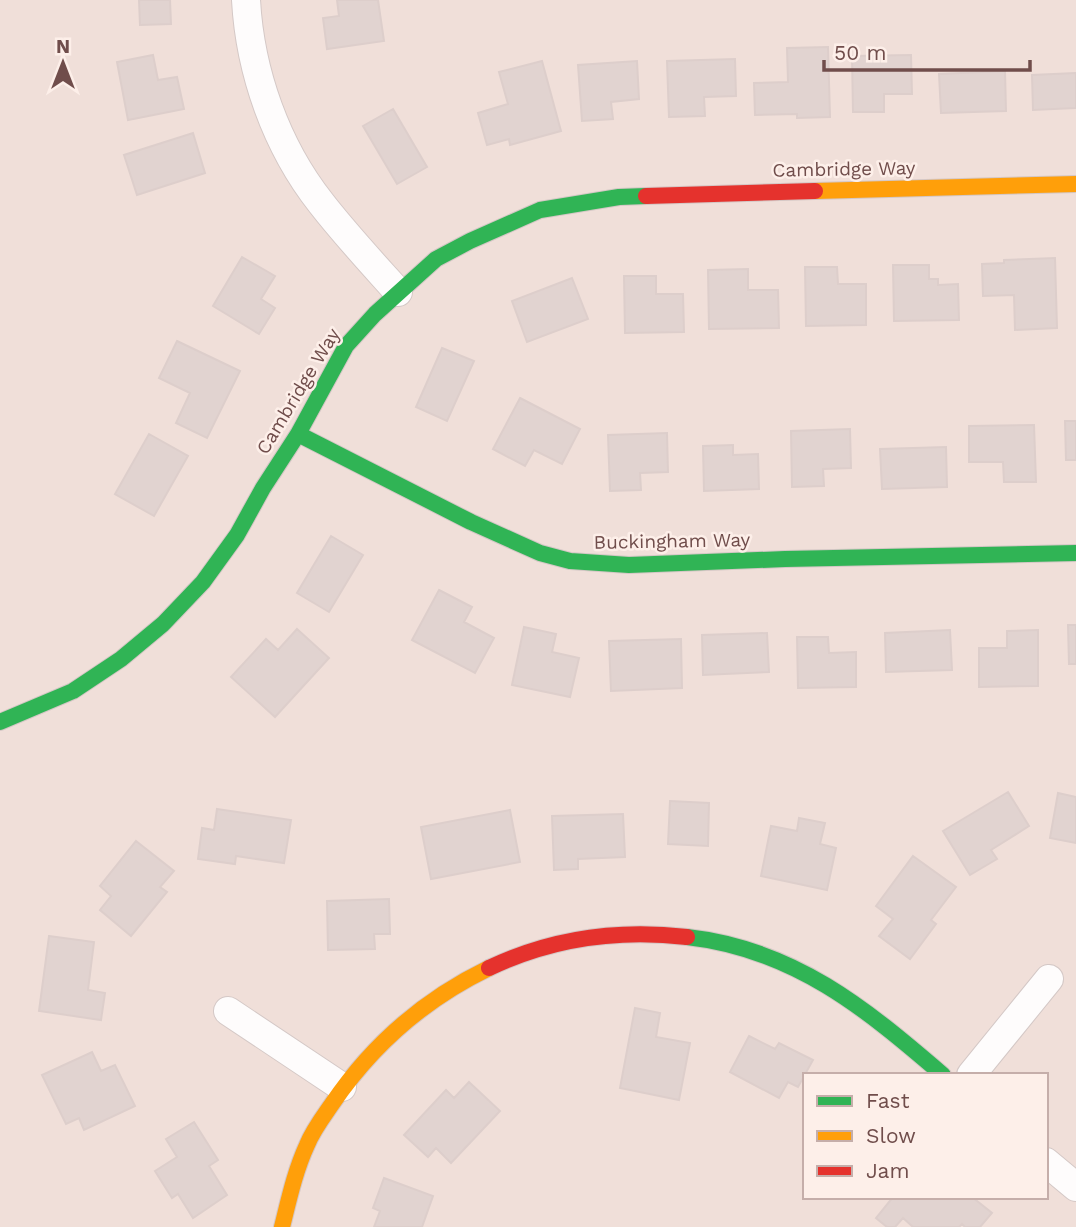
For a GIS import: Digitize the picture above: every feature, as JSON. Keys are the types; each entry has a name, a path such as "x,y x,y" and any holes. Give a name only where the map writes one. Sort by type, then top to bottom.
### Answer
{"street":[{"path":"246,0 252,50 261,89 284,144 320,202 398,292"},
{"name":"Cambridge Way","path":"0,722 73,691 121,659 163,624 203,582 237,536 263,488 298,434 346,346 398,292 436,259 470,241 540,210 619,197 1076,184"},
{"name":"Buckingham Way","path":"298,434 471,522 540,553 570,561 629,565 1076,553"},
{"path":"282,1227 312,1134 342,1087 384,1037 435,996 484,967 534,948 590,936 658,931 726,941 785,962 839,991 941,1073"},
{"path":"973,1073 1049,979"},
{"path":"228,1011 342,1087"},
{"path":"1048,1164 1076,1188"}],"shaded area":[{"path":"0,0 1076,0 1076,1227 0,1227"}],"building":[{"path":"139,0 170,0 171,24 140,25"},
{"path":"337,0 378,0 384,41 327,49 323,18 339,16"},
{"path":"828,47 830,117 797,118 797,114 755,115 754,83 788,82 787,48"},
{"path":"153,55 158,80 177,77 184,109 128,120 117,62"},
{"path":"911,55 912,94 884,94 884,112 853,112 852,56"},
{"path":"735,59 736,96 704,97 705,116 669,117 667,61"},
{"path":"542,61 561,131 510,145 509,139 487,145 478,113 508,104 499,72"},
{"path":"637,61 639,99 611,102 613,119 582,121 578,65"},
{"path":"1005,71 1006,111 941,113 939,74"},
{"path":"1076,73 1076,108 1033,110 1032,75"},
{"path":"393,109 427,167 397,184 363,126"},
{"path":"193,133 205,173 137,195 124,155"},
{"path":"242,257 275,276 261,299 275,308 259,334 213,306"},
{"path":"1055,258 1057,328 1015,330 1014,295 983,296 982,264 1004,263 1004,260"},
{"path":"893,265 929,265 929,279 938,279 938,285 958,284 959,320 894,321"},
{"path":"805,267 837,267 838,284 866,284 866,325 806,326"},
{"path":"748,269 748,290 778,290 779,328 709,329 708,270"},
{"path":"624,276 656,276 656,294 683,294 684,332 625,333"},
{"path":"572,278 588,319 527,342 512,301"},
{"path":"177,341 240,371 207,438 176,423 190,393 159,378"},
{"path":"442,348 474,361 447,421 416,407"},
{"path":"520,398 580,429 562,464 534,450 525,466 493,449"},
{"path":"1065,421 1076,421 1076,460 1066,460"},
{"path":"1034,425 1036,482 1004,482 1003,462 969,462 969,426"},
{"path":"850,429 851,468 823,469 824,486 792,487 791,431"},
{"path":"667,433 668,472 640,473 641,490 610,491 608,435"},
{"path":"149,434 188,456 154,516 115,494"},
{"path":"733,445 733,455 758,454 759,489 704,491 703,446"},
{"path":"946,447 947,487 882,489 880,449"},
{"path":"331,536 363,555 329,612 297,593"},
{"path":"439,590 472,607 464,622 494,638 475,673 412,640"},
{"path":"1068,625 1076,625 1076,664 1069,664"},
{"path":"524,627 556,634 552,652 579,658 570,697 512,685"},
{"path":"297,629 329,658 275,717 231,677 266,639 278,650"},
{"path":"950,630 952,670 886,672 885,633"},
{"path":"1038,630 1038,686 979,687 979,648 1007,648 1007,631"},
{"path":"767,633 769,672 703,675 702,635"},
{"path":"797,637 828,637 829,653 856,652 856,687 798,688"},
{"path":"681,639 682,688 611,691 609,641"},
{"path":"1008,792 1029,826 991,850 997,859 970,875 943,831"},
{"path":"1058,793 1076,797 1076,843 1050,838"},
{"path":"670,801 709,803 708,846 668,844"},
{"path":"217,809 291,820 284,863 236,856 235,864 198,859 202,828 214,830"},
{"path":"510,810 520,862 431,879 421,827"},
{"path":"623,814 625,857 578,859 578,869 554,870 552,816"},
{"path":"799,818 825,823 820,844 836,848 827,890 761,876 771,826 797,831"},
{"path":"136,841 174,871 160,887 167,892 131,936 100,910 111,896 100,886"},
{"path":"913,856 956,887 931,920 936,924 910,959 879,936 893,919 876,906"},
{"path":"389,899 390,934 374,934 375,949 328,950 327,901"},
{"path":"49,936 94,942 88,990 105,993 101,1020 39,1011"},
{"path":"635,1008 660,1013 656,1037 690,1043 679,1100 620,1088"},
{"path":"749,1036 775,1049 779,1043 813,1060 806,1073 803,1073 798,1087 788,1082 779,1098 730,1072"},
{"path":"92,1052 101,1071 115,1065 135,1106 84,1130 79,1118 66,1124 42,1075"},
{"path":"469,1082 500,1111 451,1163 436,1148 428,1157 404,1135 446,1090 454,1098"},
{"path":"194,1122 218,1160 209,1166 227,1195 193,1218 178,1194 172,1198 155,1171 177,1157 166,1139"},
{"path":"384,1178 433,1196 422,1227 374,1227 380,1211 373,1208"},
{"path":"891,1199 974,1199 992,1213 980,1227 965,1227 962,1224 959,1227 913,1227 903,1218 895,1227 887,1227 876,1218"}],"traffic: fast":[{"path":"0,722 73,691 121,659 163,624 203,582 237,535 298,434 346,346 375,314 436,259 540,210 619,197 646,196"},
{"path":"298,434 471,522 540,553 570,561 629,565 1076,553"},
{"path":"687,937 761,954 826,985 885,1027 941,1073"}],"traffic: slow":[{"path":"815,191 1076,184"},
{"path":"282,1227 309,1139 348,1082 382,1043 422,1009 489,968"}],"traffic: jam":[{"path":"646,196 815,191"},
{"path":"489,968 537,949 586,938 636,934 687,937"}]}
